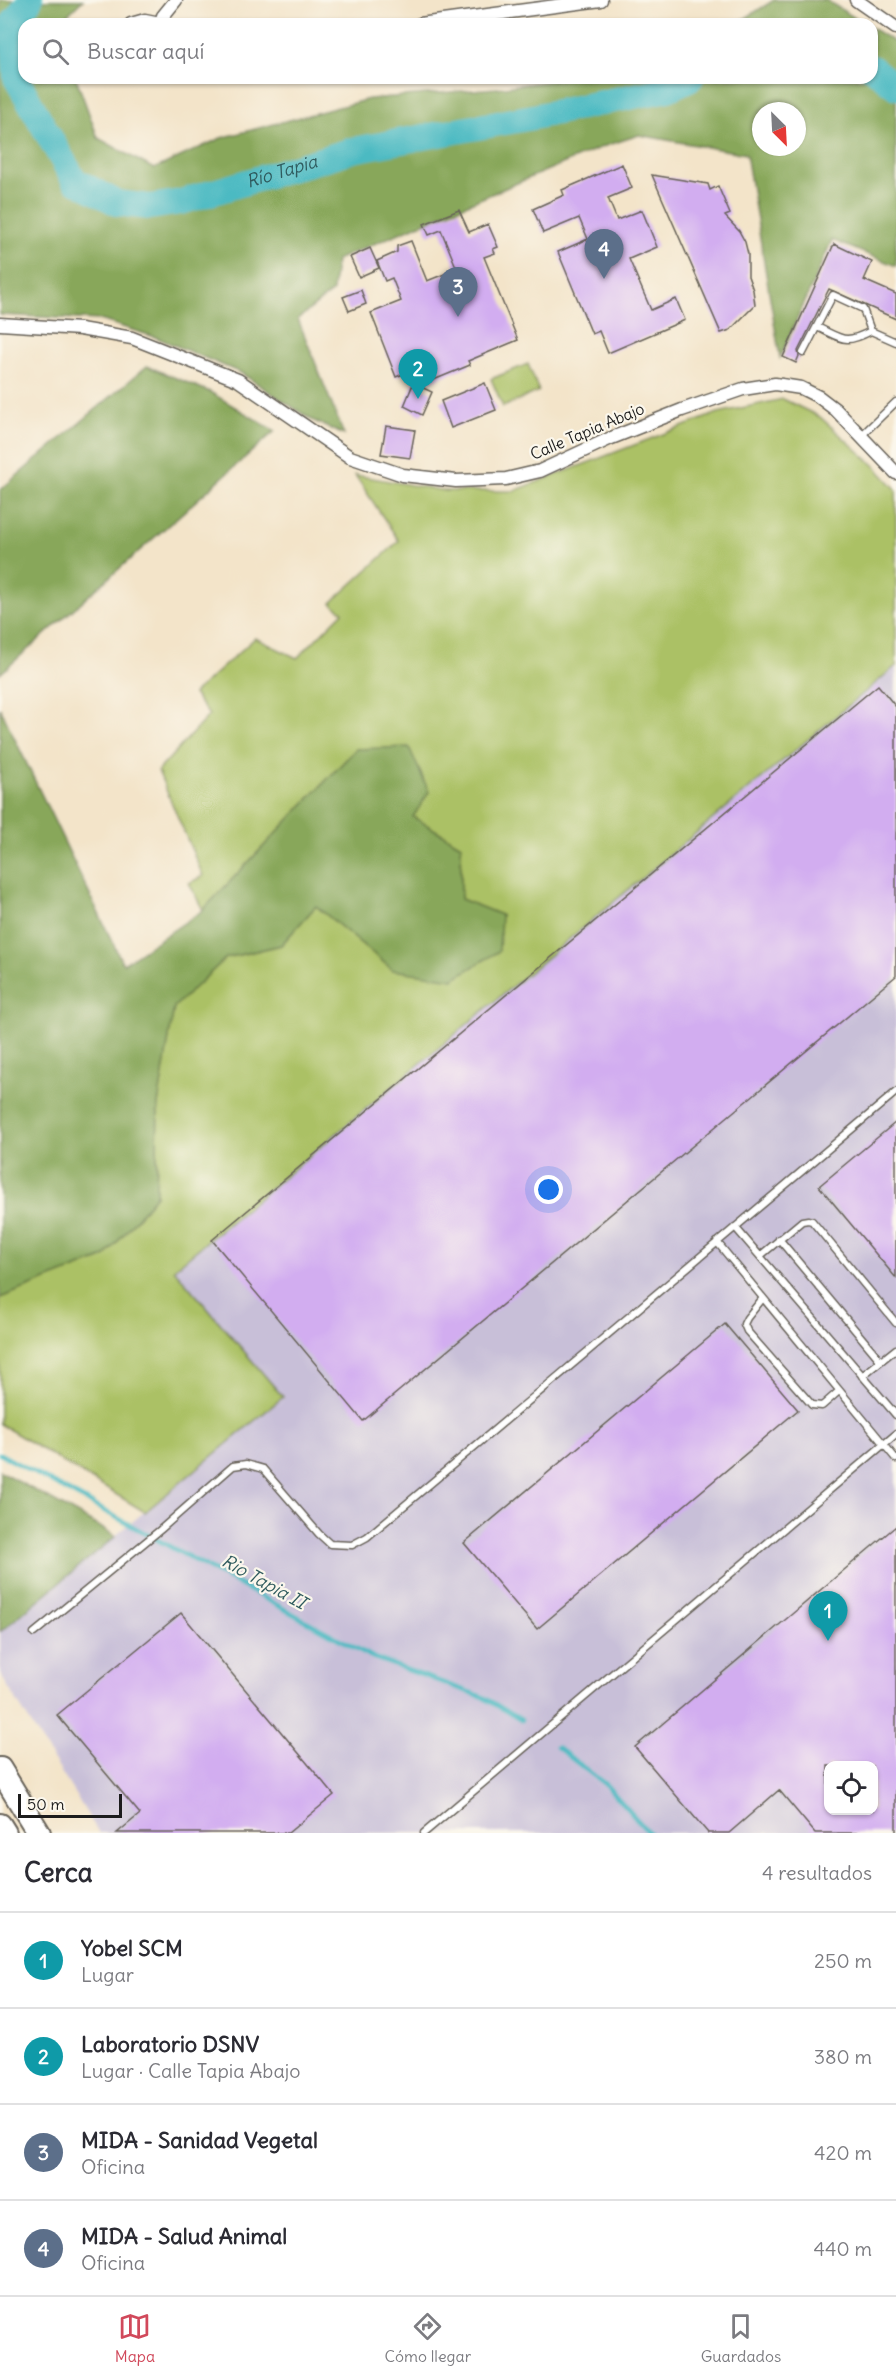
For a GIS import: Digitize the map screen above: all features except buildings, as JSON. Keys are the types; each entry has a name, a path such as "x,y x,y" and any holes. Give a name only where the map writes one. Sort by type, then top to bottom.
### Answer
{"highway":[{"path":"0,1769 39,1833"},
{"path":"0,1825 5,1833"}],"street":[{"path":"162,18 176,0"},
{"path":"462,18 601,0"},
{"path":"856,0 896,28"},
{"name":"Calle Tapia Abajo","path":"0,324 80,329 132,338 238,380 350,456 403,475 456,481 506,479 540,471 609,439 682,410 743,389 775,384 801,388 819,397 836,410 896,473"}],"lane":[{"path":"803,353 832,295 863,309 871,331 896,342"},
{"path":"817,327 847,341 871,331"},
{"path":"861,436 896,402"},
{"path":"34,1633 160,1530 233,1466 246,1464 263,1469 330,1544 352,1545 367,1537 896,1092"},
{"path":"760,1256 802,1221 812,1221 896,1323"},
{"path":"735,1227 896,1415"},
{"path":"779,1239 881,1361"},
{"path":"717,1242 896,1459"},
{"path":"764,1298 747,1318 744,1324 747,1331 812,1405 822,1406 839,1391"},
{"path":"862,1376 896,1349"},
{"path":"424,1833 896,1434"}],"shaded area":[{"path":"896,666 896,1833 99,1833 0,1674 0,1632 282,1397 174,1269"}],"green space":[{"path":"0,0 83,0 64,18 18,18 18,84 78,84 98,138 154,169 221,138 369,99 527,84 878,84 878,32 896,43 896,266 832,240 780,358 746,154 639,135 602,147 336,260 333,291 298,319 344,435 312,420 241,373 155,337 100,320 0,315"},
{"path":"774,0 826,0 855,18 746,18"},
{"path":"528,364 539,391 503,407 491,379"},
{"path":"147,366 210,392 275,431 0,674 0,490"},
{"path":"783,399 820,417 874,465 896,489 896,666 174,1269 283,1397 145,1512 0,1424 0,1298 105,1257 156,1195 158,1104 174,1007 226,958 281,945 316,906 393,970 501,915 461,899 461,845 413,817 356,749 203,910 189,883 203,876 158,771 209,715 193,694 255,638 297,658 343,612 331,603 399,541 355,475 446,491 514,491 718,413"},
{"path":"0,708 123,964 203,910 356,749 409,747 429,792 413,817 461,845 461,899 501,915 499,951 453,979 393,970 316,906 281,945 226,958 174,1007 158,1104 156,1195 105,1257 0,1298"},
{"path":"0,1471 116,1536 0,1632"}],"waterway":[{"name":"Río Tapia","path":"18,82 12,24 30,0"},
{"name":"Río Tapia","path":"878,73 896,87"},
{"name":"Río Tapia","path":"19,84 74,180 117,203 150,207 181,202 353,150 533,117 668,89 678,84"},
{"name":"Rio Tapia II","path":"0,1454 374,1658 483,1697 521,1720"},
{"name":"Rio Tapia II","path":"557,1747 606,1785 649,1833"}],"place":[{"name":"MIDA - Salud Animal","path":"604,279"},
{"name":"MIDA - Sanidad Vegetal","path":"458,317"},
{"name":"Laboratorio DSNV","path":"418,399"},
{"name":"Yobel SCM","path":"828,1641"}]}
